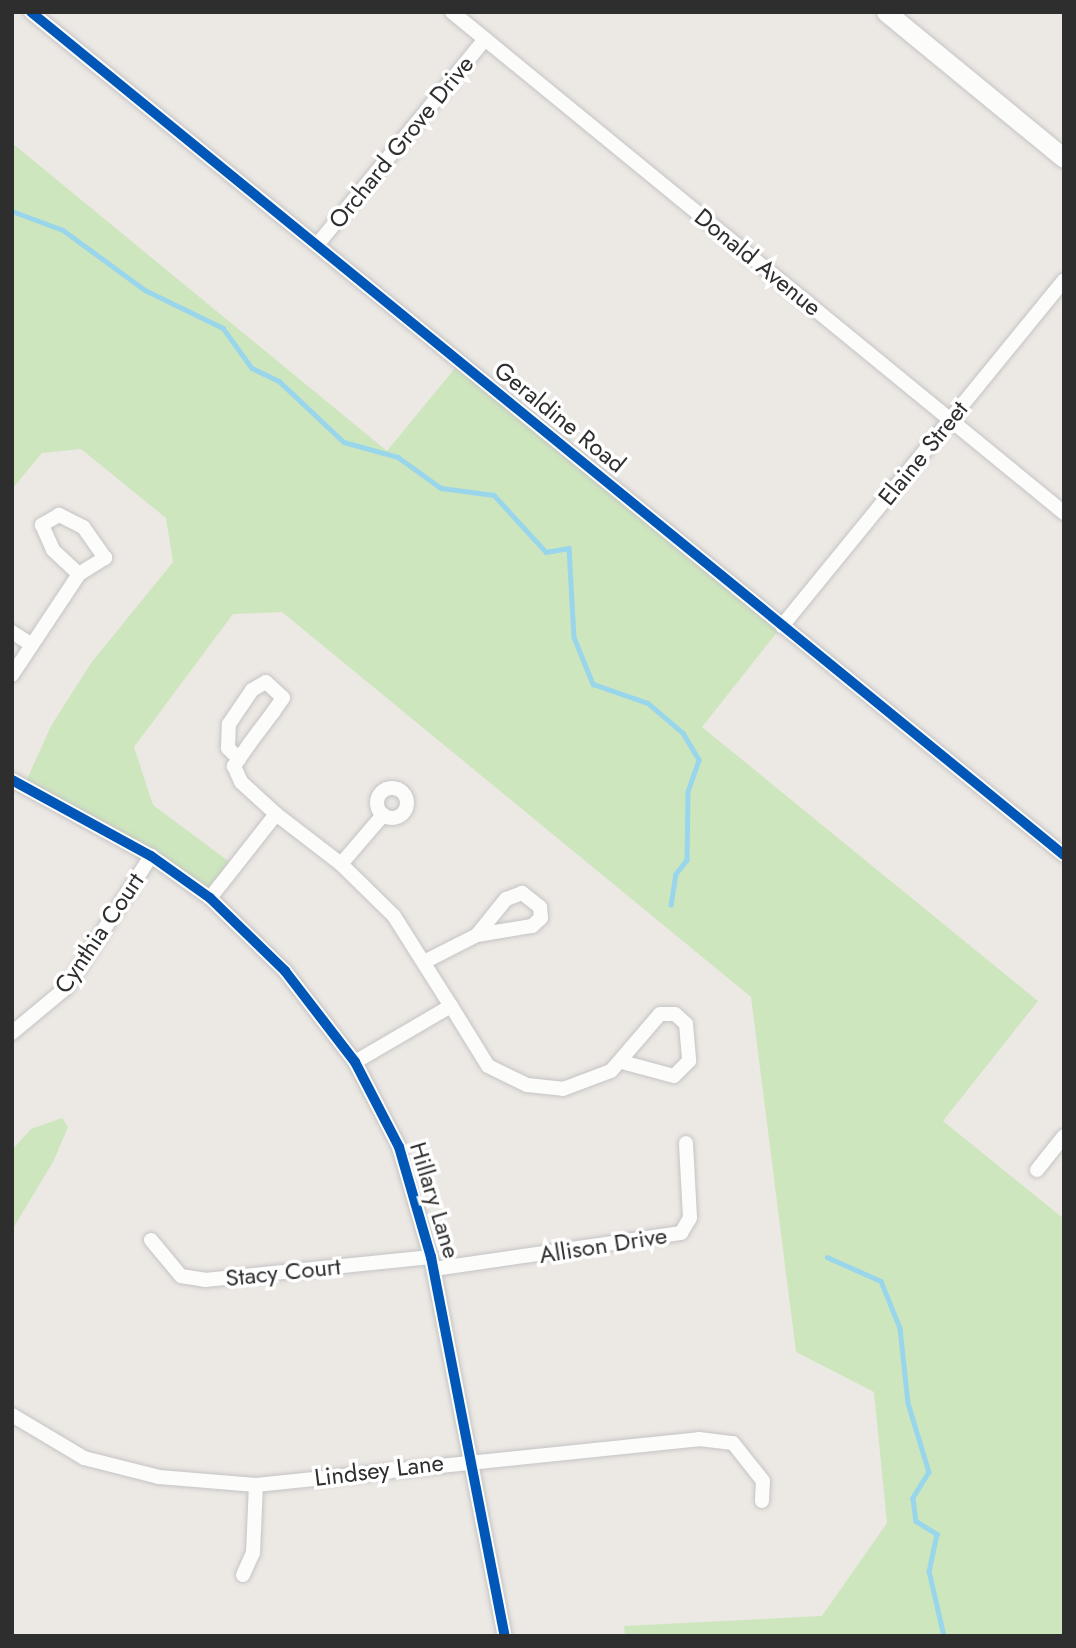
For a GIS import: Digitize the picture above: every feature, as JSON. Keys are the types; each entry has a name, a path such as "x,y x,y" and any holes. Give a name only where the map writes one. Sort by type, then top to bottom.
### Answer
{"main road":[{"path":"886,12 1064,158"}],"street":[{"name":"Geraldine Road","path":"31,12 1064,855"},
{"name":"Donald Avenue","path":"452,12 1064,513"},
{"name":"Orchard Grove Drive","path":"317,245 485,39"},
{"name":"Elaine Street","path":"782,626 1064,280"},
{"path":"12,675 29,643 79,574 105,558 83,527 59,515 42,525 53,551 79,574"},
{"path":"12,632 29,643"},
{"path":"239,759 228,748 229,724 253,690 266,682 283,698 234,766 241,782 275,814 341,864 394,916 426,961 450,1006 488,1066 527,1085 563,1089 622,1062 660,1014 675,1014 686,1024 689,1061 674,1076 622,1062"},
{"name":"Hillary Lane","path":"12,780 151,856 210,898 285,971 355,1062 399,1147 433,1263 475,1458 505,1636"},
{"path":"210,898 275,814"},
{"path":"341,864 383,815"},
{"name":"Cynthia Court","path":"12,1033 67,987 151,856"},
{"path":"426,961 477,935"},
{"path":"355,1062 450,1006"},
{"path":"1037,1170 1064,1136"},
{"name":"Allison Drive","path":"433,1263 681,1233 690,1218 686,1143"},
{"name":"Stacy Court","path":"151,1240 181,1276 205,1280 433,1263"},
{"name":"Lindsey Lane","path":"12,1415 84,1458 159,1477 256,1485 678,1437 733,1443 763,1481 762,1501"},
{"path":"243,1575 253,1553 256,1485"}],"green space":[{"path":"12,143 387,451 460,362 782,626 702,727 1038,1001 943,1121 1064,1219 1064,1636 625,1636 624,1626 822,1616 887,1523 874,1392 796,1352 751,997 282,612 233,614 134,747 153,805 235,866 210,898 23,788 51,726 91,663 173,562 166,518 81,449 42,453 12,489"},
{"path":"62,1118 68,1127 53,1162 12,1230 12,1150 31,1129"}],"waterway":[{"path":"12,211 63,230 145,290 223,328 252,368 279,381 344,442 398,457 441,488 494,495 546,552 569,548 574,637 593,684 648,703 683,733 699,760 688,792 687,860 676,874 671,905"},
{"path":"827,1257 881,1281 900,1328 908,1403 929,1472 913,1498 916,1521 937,1534 929,1571 944,1636"}],"cycle path":[{"path":"31,12 1064,855"},
{"path":"12,780 151,856 210,898 285,971 355,1062 399,1147 431,1257 505,1636"}]}
